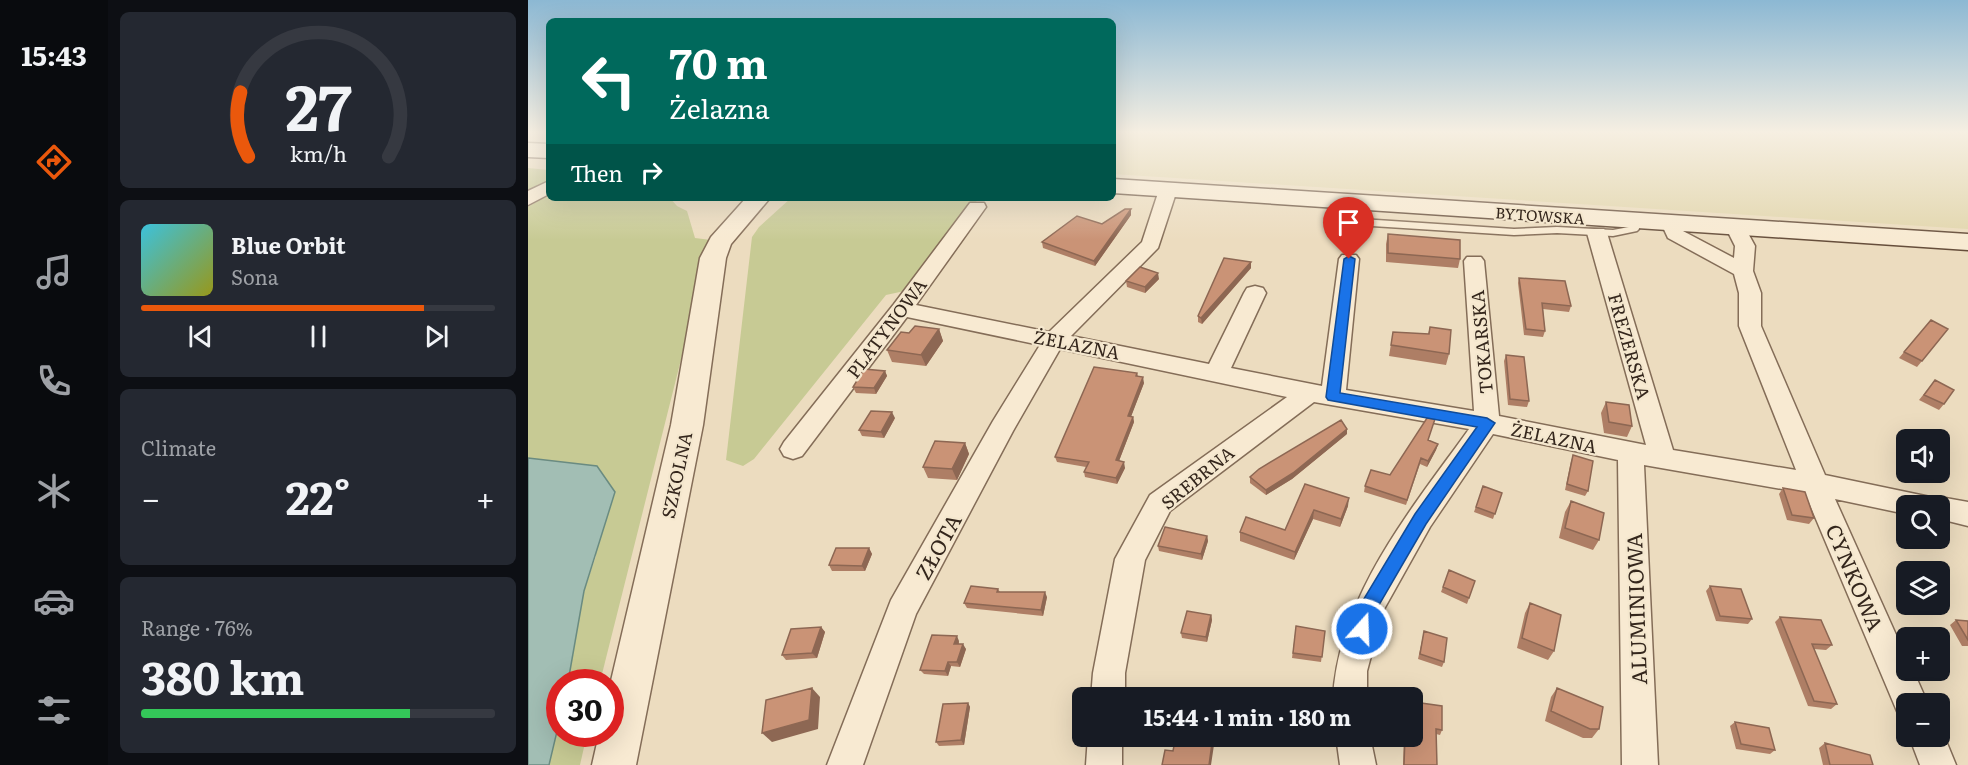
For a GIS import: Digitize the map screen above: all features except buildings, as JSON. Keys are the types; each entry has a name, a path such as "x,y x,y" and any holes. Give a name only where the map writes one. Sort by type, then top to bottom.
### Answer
{"main road":[{"name":"BYTOWSKA","path":"1116,186 1968,242"}],"street":[{"path":"528,199 546,188"},
{"name":"ZŁOTA","path":"845,765 902,610 1002,428 1055,339 1151,244 1168,190"},
{"name":"SZKOLNA","path":"614,765 687,425 713,258 720,242 756,201"},
{"name":"PLATYNOWA","path":"793,449 902,309 977,207"},
{"path":"1671,223 1676,234 1743,271"},
{"name":"CYNKOWA","path":"1736,228 1745,246 1743,271 1750,293 1750,326 1849,565 1906,693"},
{"name":"FREZERSKA","path":"1597,233 1663,459"},
{"path":"1322,395 1349,259"},
{"name":"TOKARSKA","path":"1474,261 1487,423"},
{"path":"1217,372 1256,293"},
{"name":"ŻELAZNA","path":"902,309 1322,395 1487,423 1631,453 1817,484 1896,500"},
{"name":"SREBRNA","path":"1108,687 1130,559 1160,503 1322,395"},
{"path":"1350,687 1351,671 1368,608 1420,519 1487,423"},
{"name":"ALUMINIOWA","path":"1631,453 1640,765"},
{"path":"1950,510 1968,514"},
{"path":"1104,765 1105,747"},
{"path":"1355,747 1358,765"},
{"path":"1931,747 1938,765"}],"lane":[{"path":"1357,203 1356,222 1514,232 1557,230 1613,233 1634,229 1633,221"}],"shaded area":[{"path":"1116,169 1968,169 1968,229 1116,174"}],"green space":[{"path":"528,169 546,170 546,183 528,194"},
{"path":"546,196 546,201 673,201 687,211 695,238 711,240 603,669 570,669 584,591 596,556 597,466 528,458 528,207"},
{"path":"788,201 977,201 909,290 886,295 754,459 743,466 726,460 752,237 759,227"},
{"path":"553,747 584,747 580,765 549,765"}],"water":[{"path":"528,458 597,466 615,492 584,591 570,669 546,669 546,747 553,747 549,765 528,765"}],"route":[{"path":"1349,259 1333,397 1487,423 1420,519 1368,608 1362,629"}]}
